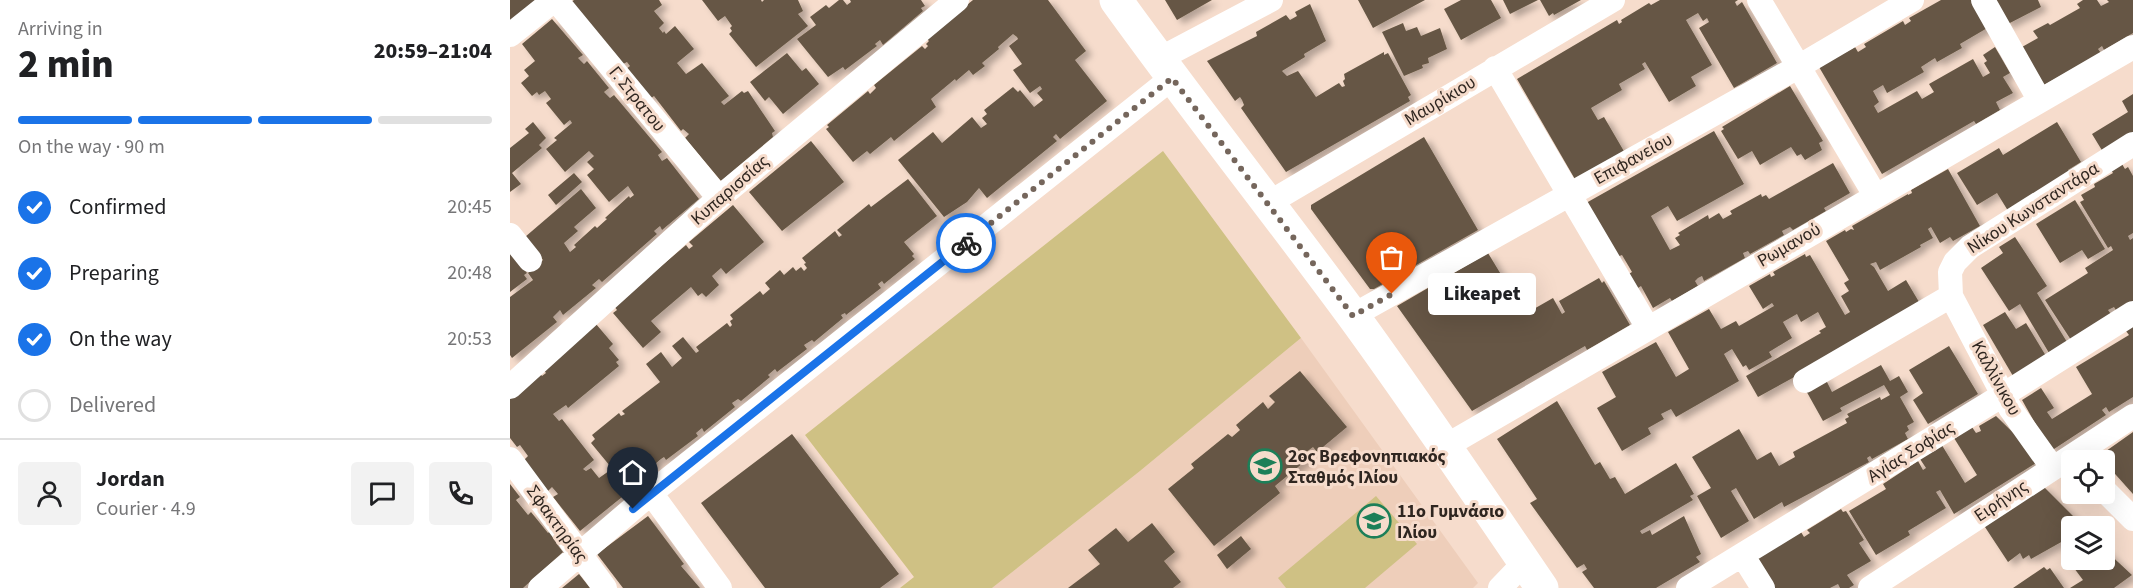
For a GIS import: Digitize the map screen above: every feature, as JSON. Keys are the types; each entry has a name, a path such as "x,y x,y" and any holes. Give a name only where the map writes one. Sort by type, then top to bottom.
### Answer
{"main road":[{"path":"1116,0 1353,316 1446,446 1533,575"}],"street":[{"path":"510,35 555,0"},
{"name":"Γ. Στρατου","path":"555,0 719,198"},
{"name":"Κυπαρισσίας","path":"510,387 719,198 957,0"},
{"path":"540,588 651,493 1165,68 1271,0"},
{"name":"Μαυρίκιου","path":"1267,204 1613,0"},
{"path":"1759,0 1875,195"},
{"name":"Επιφανείου","path":"1353,316 1798,67 1912,0"},
{"path":"1983,0 2040,101"},
{"name":"Ρωμανού","path":"1446,446 2133,47"},
{"path":"1495,68 1648,328"},
{"name":"Νίκου Κωνσταντάρα","path":"1950,290 1950,272 1954,262 1970,247 2133,144"},
{"path":"510,235 530,260"},
{"path":"1805,381 1950,290"},
{"name":"Καλλίνικου","path":"1950,290 2003,395 2061,456"},
{"name":"Αγίας Σοφίας","path":"1688,588 2133,313"},
{"name":"Ειρήνης","path":"2082,450 2133,416"},
{"name":"Σφακτηρίας","path":"510,459 605,588"},
{"name":"Ειρήνης","path":"1870,588 2061,464"},
{"path":"651,493 720,588"},
{"path":"2115,501 2133,519"},
{"path":"1743,556 1764,588"},
{"path":"1500,588 1533,575"}],"shaded area":[{"path":"1163,151 1301,338 1140,471 992,588 900,588 914,577 805,435"},
{"path":"1301,338 1478,583 1473,588 992,588 1140,471"},
{"path":"1376,496 1417,544 1365,588 1286,588 1278,578"}],"building":[{"path":"510,0 536,0 510,21"},
{"path":"574,0 659,0 662,5 654,11 664,23 659,28 666,34 675,26 694,49 677,63 686,74 702,63 729,96 721,102 724,105 742,91 744,93 748,91 775,131 772,133 773,137 721,181 685,138 689,134 683,129 681,131 654,96 650,99 626,69 630,66 627,62 621,65 571,2"},
{"path":"702,0 761,0 762,2 764,0 798,0 803,11 798,14 808,26 756,67 729,34 732,26 725,16 718,21"},
{"path":"839,0 843,0 847,5 851,2 850,0 921,0 925,6 921,8 923,11 883,45 880,40 875,44 877,46 845,70 843,67 828,77 797,39 816,25 810,17 826,5 829,8"},
{"path":"973,0 1048,0 1086,51 1075,60 1107,101 1060,139 1056,134 1053,137 1057,141 987,198 979,188 967,202 944,217 898,160 933,132 942,143 972,117 981,128 987,124 982,118 987,114 984,110 1013,87 1018,92 1020,90 1034,107 1043,100 1037,93 1042,89 1040,86 1030,93 1013,70 1022,64 1009,46 1018,39 1013,34 982,63 985,66 973,75 969,70 956,81 955,79 931,99 936,107 894,141 891,137 870,154 867,151 853,162 826,129 829,127 827,125 868,91 870,94 876,88 874,85 922,46 925,49 929,41 926,38"},
{"path":"1165,0 1212,0 1177,20"},
{"path":"1358,0 1425,0 1373,28"},
{"path":"1461,0 1491,0 1501,18 1461,40 1444,9"},
{"path":"1503,0 1538,0 1510,14"},
{"path":"1540,0 1581,0 1549,16"},
{"path":"1660,0 1738,0 1735,2 1737,6 1742,2 1777,63 1734,88 1699,28 1709,22 1707,18 1703,21 1698,13 1686,20 1712,65 1691,77 1696,86 1669,102 1645,62 1642,64 1645,69 1619,84 1622,90 1591,108 1598,120 1604,117 1625,153 1576,181 1517,79 1617,20 1619,24 1621,20 1649,3 1651,5"},
{"path":"1941,0 1973,0 1989,27 1960,44 1962,48 1937,62 1935,58 1921,67 1924,72 1887,93 1883,85 1873,91 1879,102 1874,106 1878,113 1917,91 1922,99 1934,92 1929,84 1973,59 1983,77 1990,73 1984,63 1987,61 1983,55 1995,47 2010,73 2003,77 2013,93 1996,102 2000,110 1976,124 1974,121 1882,174 1819,67 1855,47 1858,52 1866,47 1864,44 1903,21 1905,25 1911,21 1909,18"},
{"path":"1993,0 2038,0 2041,7 2006,25"},
{"path":"2083,0 2097,0 2101,6 2109,2 2107,0 2133,0 2133,33 2104,50 2102,46 2098,49 2101,53 2044,85 2022,47 2038,38 2033,31 2048,23 2050,25 2080,8 2077,4"},
{"path":"1310,4 1326,41 1282,71 1287,76 1298,71 1316,97 1339,83 1342,87 1345,86 1344,74 1384,52 1384,55 1388,53 1411,95 1408,97 1410,101 1286,172 1241,108 1244,105 1240,97 1235,101 1207,61 1257,36 1256,32 1286,15 1290,20 1297,16 1295,12"},
{"path":"552,19 583,55 578,58 584,64 587,61 609,88 604,92 610,98 614,95 662,152 658,155 662,161 667,158 699,199 662,230 660,226 654,231 657,234 602,282 599,279 592,285 596,288 563,315 560,310 553,317 557,322 512,358 510,355 510,297 533,280 528,273 543,260 525,237 581,189 596,208 574,227 578,231 564,243 570,252 576,247 574,245 595,226 597,228 629,196 630,198 634,195 628,186 609,202 587,175 594,169 587,162 594,156 589,151 565,172 546,149 557,140 554,138 572,123 570,120 564,125 546,103 551,99 545,91 539,95 537,92 532,96 521,83 529,76 524,70 535,61 522,44"},
{"path":"1403,23 1406,31 1417,27 1421,36 1440,28 1447,49 1428,58 1429,63 1422,65 1423,68 1404,76 1382,32"},
{"path":"787,53 802,71 806,68 819,84 783,114 769,97 765,101 750,82"},
{"path":"1790,86 1823,141 1819,143 1822,150 1805,160 1801,154 1797,156 1791,147 1760,165 1752,151 1738,159 1721,131 1724,129 1722,127"},
{"path":"2133,94 2133,134 2103,152 2092,134 2128,112 2122,101"},
{"path":"533,122 546,138 539,145 542,148 512,173 521,184 510,192 510,148 529,133 525,129"},
{"path":"2057,122 2081,162 2068,170 2072,177 2010,214 1997,193 1977,205 1957,173 1999,148 2003,155"},
{"path":"1714,131 1744,184 1677,221 1668,206 1651,216 1670,250 1680,245 1675,238 1680,235 1678,233 1708,215 1709,219 1719,213 1723,219 1732,214 1730,211 1761,194 1762,197 1766,195 1769,199 1833,163 1850,193 1824,208 1826,211 1793,230 1790,227 1782,231 1784,235 1750,254 1748,251 1743,253 1745,258 1704,281 1702,276 1698,278 1695,281 1698,286 1672,301 1670,298 1653,308 1641,286 1635,290 1627,275 1632,272 1622,255 1617,257 1586,203"},
{"path":"1424,137 1478,230 1374,289 1370,289 1311,209 1311,205"},
{"path":"811,141 844,182 782,231 749,192"},
{"path":"2122,164 2125,169 2128,167 2133,176 2133,233 2128,236 2130,240 2133,238 2133,302 2117,312 2114,307 2108,310 2111,314 2071,340 2045,300 2088,273 2085,268 2113,250 2111,246 2108,248 2080,202 2084,200 2081,195 2095,187 2094,184 2113,173 2111,170"},
{"path":"1948,169 1980,226 1953,241 1950,237 1940,243 1931,227 1928,229 1933,238 1920,245 1921,247 1880,270 1876,262 1870,264 1888,291 1906,280 1922,307 1758,397 1746,376 1821,333 1819,331 1826,327 1818,312 1801,322 1797,314 1783,322 1792,338 1769,352 1772,357 1749,370 1746,365 1743,367 1732,349 1724,354 1739,381 1676,417 1671,409 1661,414 1664,419 1648,428 1651,434 1622,451 1597,408 1616,397 1602,372 1656,342 1676,377 1689,369 1668,332 1709,309 1721,329 1736,321 1739,326 1774,306 1772,303 1763,309 1749,286 1770,274 1771,277 1775,275 1773,272 1805,254 1806,257 1810,255 1845,315 1850,312 1841,296 1849,291 1844,283 1849,280 1826,241 1845,230 1846,232 1854,230 1852,226 1912,193 1911,190"},
{"path":"574,173 582,182 556,205 548,195"},
{"path":"908,179 937,216 904,242 914,254 912,256 915,259 884,284 882,281 878,284 881,288 846,315 845,313 841,315 843,318 814,342 812,340 804,345 807,349 777,372 775,369 768,375 770,377 741,401 738,399 732,403 735,407 704,432 702,428 696,433 698,436 666,460 664,457 661,459 624,490 627,493 580,531 553,497 558,494 552,487 548,491 524,460 528,456 520,445 517,447 510,438 510,396 539,372 542,376 546,373 542,368 596,324 613,344 609,348 619,360 616,362 619,366 568,408 566,405 553,414 559,421 562,419 594,460 583,469 586,471 591,468 599,478 609,471 612,475 615,472 591,443 595,439 592,435 619,413 621,416 625,414 622,411 660,382 646,364 661,352 672,367 682,358 672,346 683,337 696,353 699,351 696,347 727,323 730,327 732,325 730,321 733,319 730,315 760,291 763,295 770,289 765,283 780,270 784,275 793,267 796,271 801,267 804,271 807,268 802,258 835,231 839,237 842,235 837,230 869,204 871,207"},
{"path":"2075,200 2105,249 2088,259 2082,250 2060,263 2036,224"},
{"path":"733,205 764,242 726,274 721,268 712,276 719,285 706,297 702,293 698,296 691,287 651,321 661,332 643,348 613,313 617,310 614,306 686,245 689,249 693,246 689,242"},
{"path":"2015,237 2047,286 2037,293 2067,342 2049,353 2020,304 2009,311 1981,268 2003,253 1999,247"},
{"path":"510,253 527,273 524,275 527,279 510,292"},
{"path":"1488,253 1525,314 1553,298 1562,314 1565,312 1559,301 1599,278 1602,283 1604,281 1630,325 1587,350 1585,346 1472,411 1397,306"},
{"path":"2005,312 2016,329 2026,323 2046,356 2013,376 1983,325"},
{"path":"2133,326 2133,397 2109,412 2106,407 2102,410 2106,415 2051,451 2022,400 2041,388 2054,408 2047,412 2052,419 2092,394 2076,367 2129,335 2126,331"},
{"path":"1949,346 1978,394 1928,424 1913,400 1923,393 1909,370"},
{"path":"1881,365 1890,381 1899,376 1908,392 1900,397 1914,422 1907,426 1909,430 1905,433 1908,439 1872,459 1870,456 1867,458 1869,462 1784,507 1782,502 1754,519 1736,488 1731,491 1749,521 1721,538 1697,496 1711,488 1692,457 1739,429 1757,460 1771,452 1779,466 1795,457 1793,452 1847,423 1845,419 1849,417 1847,414 1880,397 1881,400 1890,395 1884,385 1840,408 1842,411 1823,421 1804,387 1824,376 1832,392"},
{"path":"1300,371 1347,427 1317,452 1313,447 1305,453 1309,458 1275,486 1280,493 1214,546 1168,489 1194,468 1191,464 1228,434 1232,437 1240,430 1236,425 1263,402 1268,409 1275,402 1269,396"},
{"path":"1557,401 1595,465 1600,462 1610,479 1615,477 1625,494 1676,463 1694,494 1690,496 1693,500 1640,531 1642,534 1650,530 1652,535 1684,516 1701,554 1696,557 1700,562 1656,588 1594,588 1582,572 1587,569 1584,564 1577,568 1530,503 1537,499 1497,439"},
{"path":"1996,416 2041,460 1954,514 1940,490 1936,492 1946,508 1908,531 1910,535 1876,555 1849,511 1886,489 1883,484 1918,461 1923,470 1926,468 1920,459 1940,442 1965,483 1977,475 1954,438 1972,427 1976,433 1981,431 1979,426"},
{"path":"2133,432 2133,494 2115,474 2115,450 2108,450"},
{"path":"792,434 899,574 880,588 765,588 701,503"},
{"path":"510,484 520,497 516,500 528,515 531,512 548,533 551,530 560,540 556,543 563,552 523,588 510,588"},
{"path":"2042,485 2073,516 2061,516 2061,542 2031,559 2029,555 2023,559 2020,553 2008,562 1983,524"},
{"path":"1841,509 1843,512 1846,511 1864,540 1859,543 1871,561 1847,575 1854,585 1849,588 1840,588 1838,584 1830,588 1771,588 1754,560 1801,532 1804,537 1810,533 1807,530"},
{"path":"648,516 684,564 681,566 700,588 623,588 597,554"},
{"path":"1152,523 1175,552 1164,561 1181,582 1173,588 1068,588 1100,564 1088,550 1116,528 1128,542"},
{"path":"1241,536 1251,549 1227,569 1217,555"},
{"path":"2115,559 2132,575 2114,588 2070,588 2083,580 2076,570 2115,570"},
{"path":"2044,567 2047,570 2050,568 2064,588 2013,588"},
{"path":"579,574 590,588 562,588"}],"way so far":[{"path":"966,243 1172,78 1353,316 1392,294"}],"place":[{"name":"Likeapet","path":"1392,294"},
{"name":"2ος Βρεφονηπιακός Σταθμός Ιλίου","path":"1265,466"},
{"name":"11ο Γυμνάσιο Ιλίου","path":"1374,521"}],"route":[{"path":"633,509 966,243"}]}
